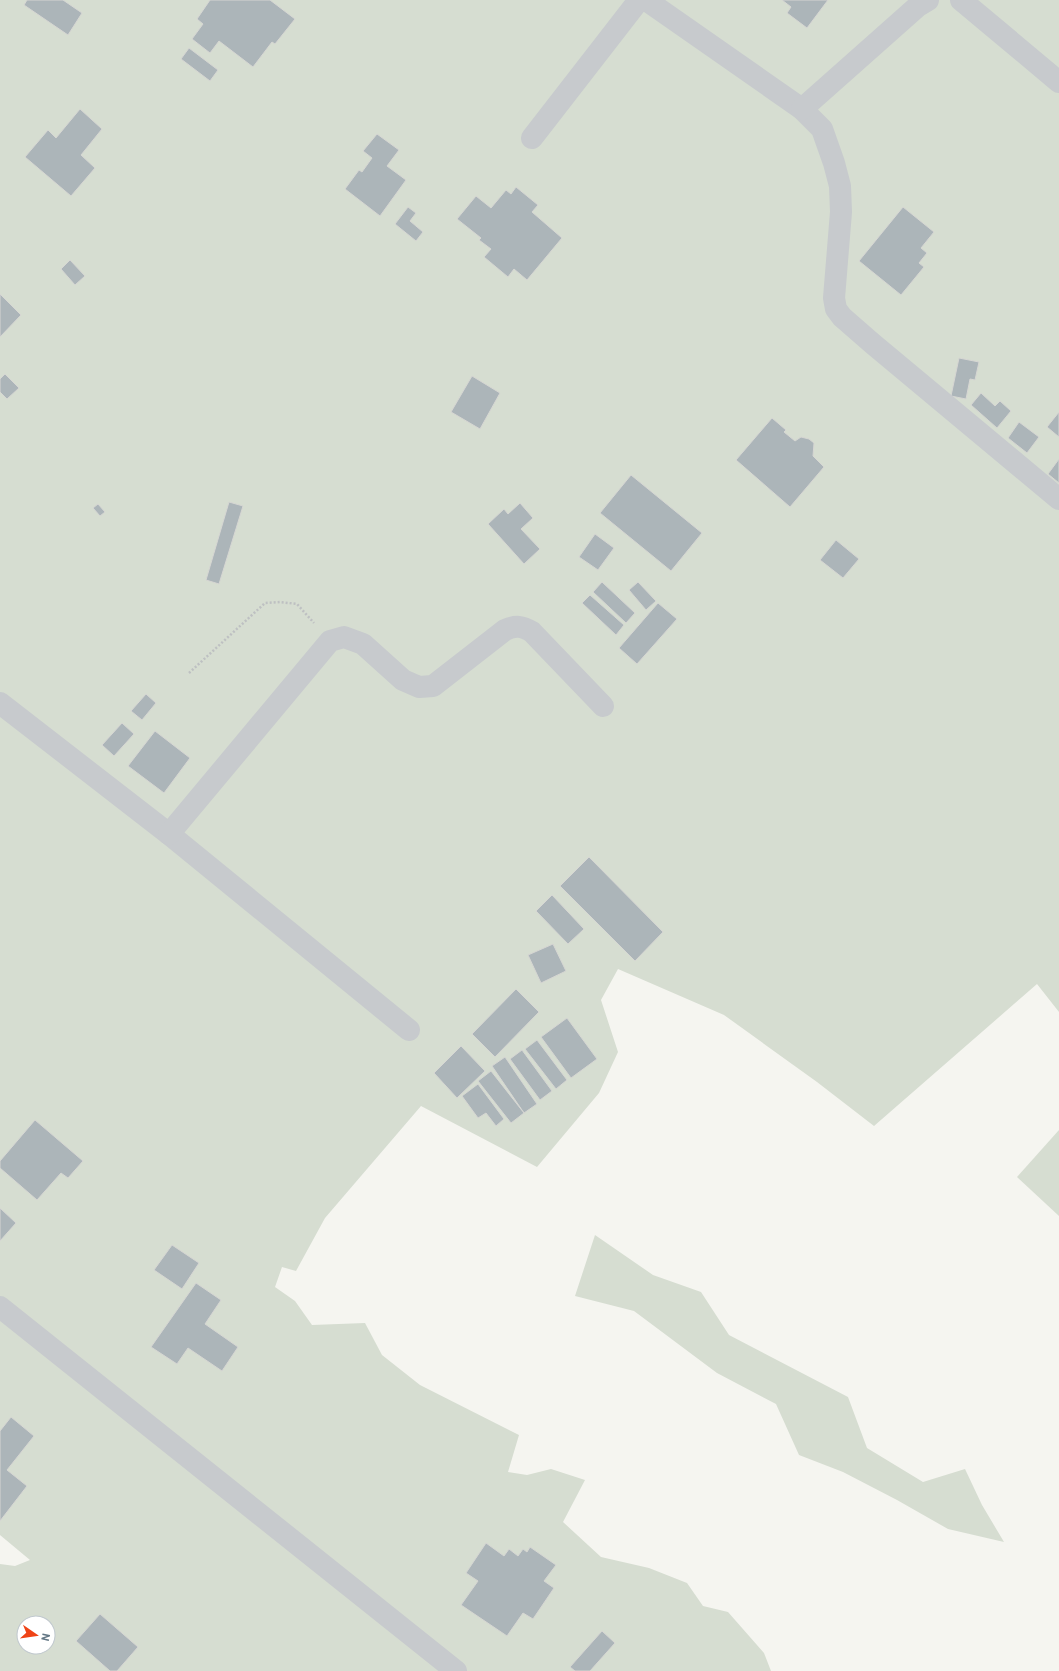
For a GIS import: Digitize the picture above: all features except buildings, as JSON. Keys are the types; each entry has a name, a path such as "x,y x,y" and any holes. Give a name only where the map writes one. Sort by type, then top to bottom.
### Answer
{"street":[{"path":"532,138 640,0"},
{"path":"646,0 802,109 822,129 834,163 840,186 842,212 834,298 836,309 842,317 873,344 1059,499"},
{"path":"802,109 918,6 928,0"},
{"path":"961,0 1059,82"},
{"path":"169,834 330,641 344,637 363,644 404,680 419,686 433,686 505,630 519,626 532,632 603,706"},
{"path":"0,703 169,834 409,1030"},
{"path":"0,1307 456,1671"}],"path":[{"path":"189,673 265,604 280,602 297,604"}],"shaded area":[{"path":"0,0 1059,0 1059,1012 1037,984 874,1126 817,1082 724,1015 618,969 601,1000 618,1052 599,1093 537,1167 421,1106 325,1218 296,1271 282,1267 275,1287 295,1301 312,1325 365,1323 382,1355 420,1385 519,1435 508,1472 527,1475 551,1469 585,1480 563,1522 601,1557 649,1568 687,1583 703,1606 728,1612 764,1653 771,1671 0,1671 0,1564 15,1566 30,1560 0,1535"},
{"path":"1059,1130 1059,1216 1017,1177"},
{"path":"595,1235 653,1275 701,1292 729,1335 848,1397 867,1448 923,1482 965,1469 982,1505 1004,1542 948,1529 843,1472 799,1455 776,1404 717,1373 634,1311 575,1296"}]}
